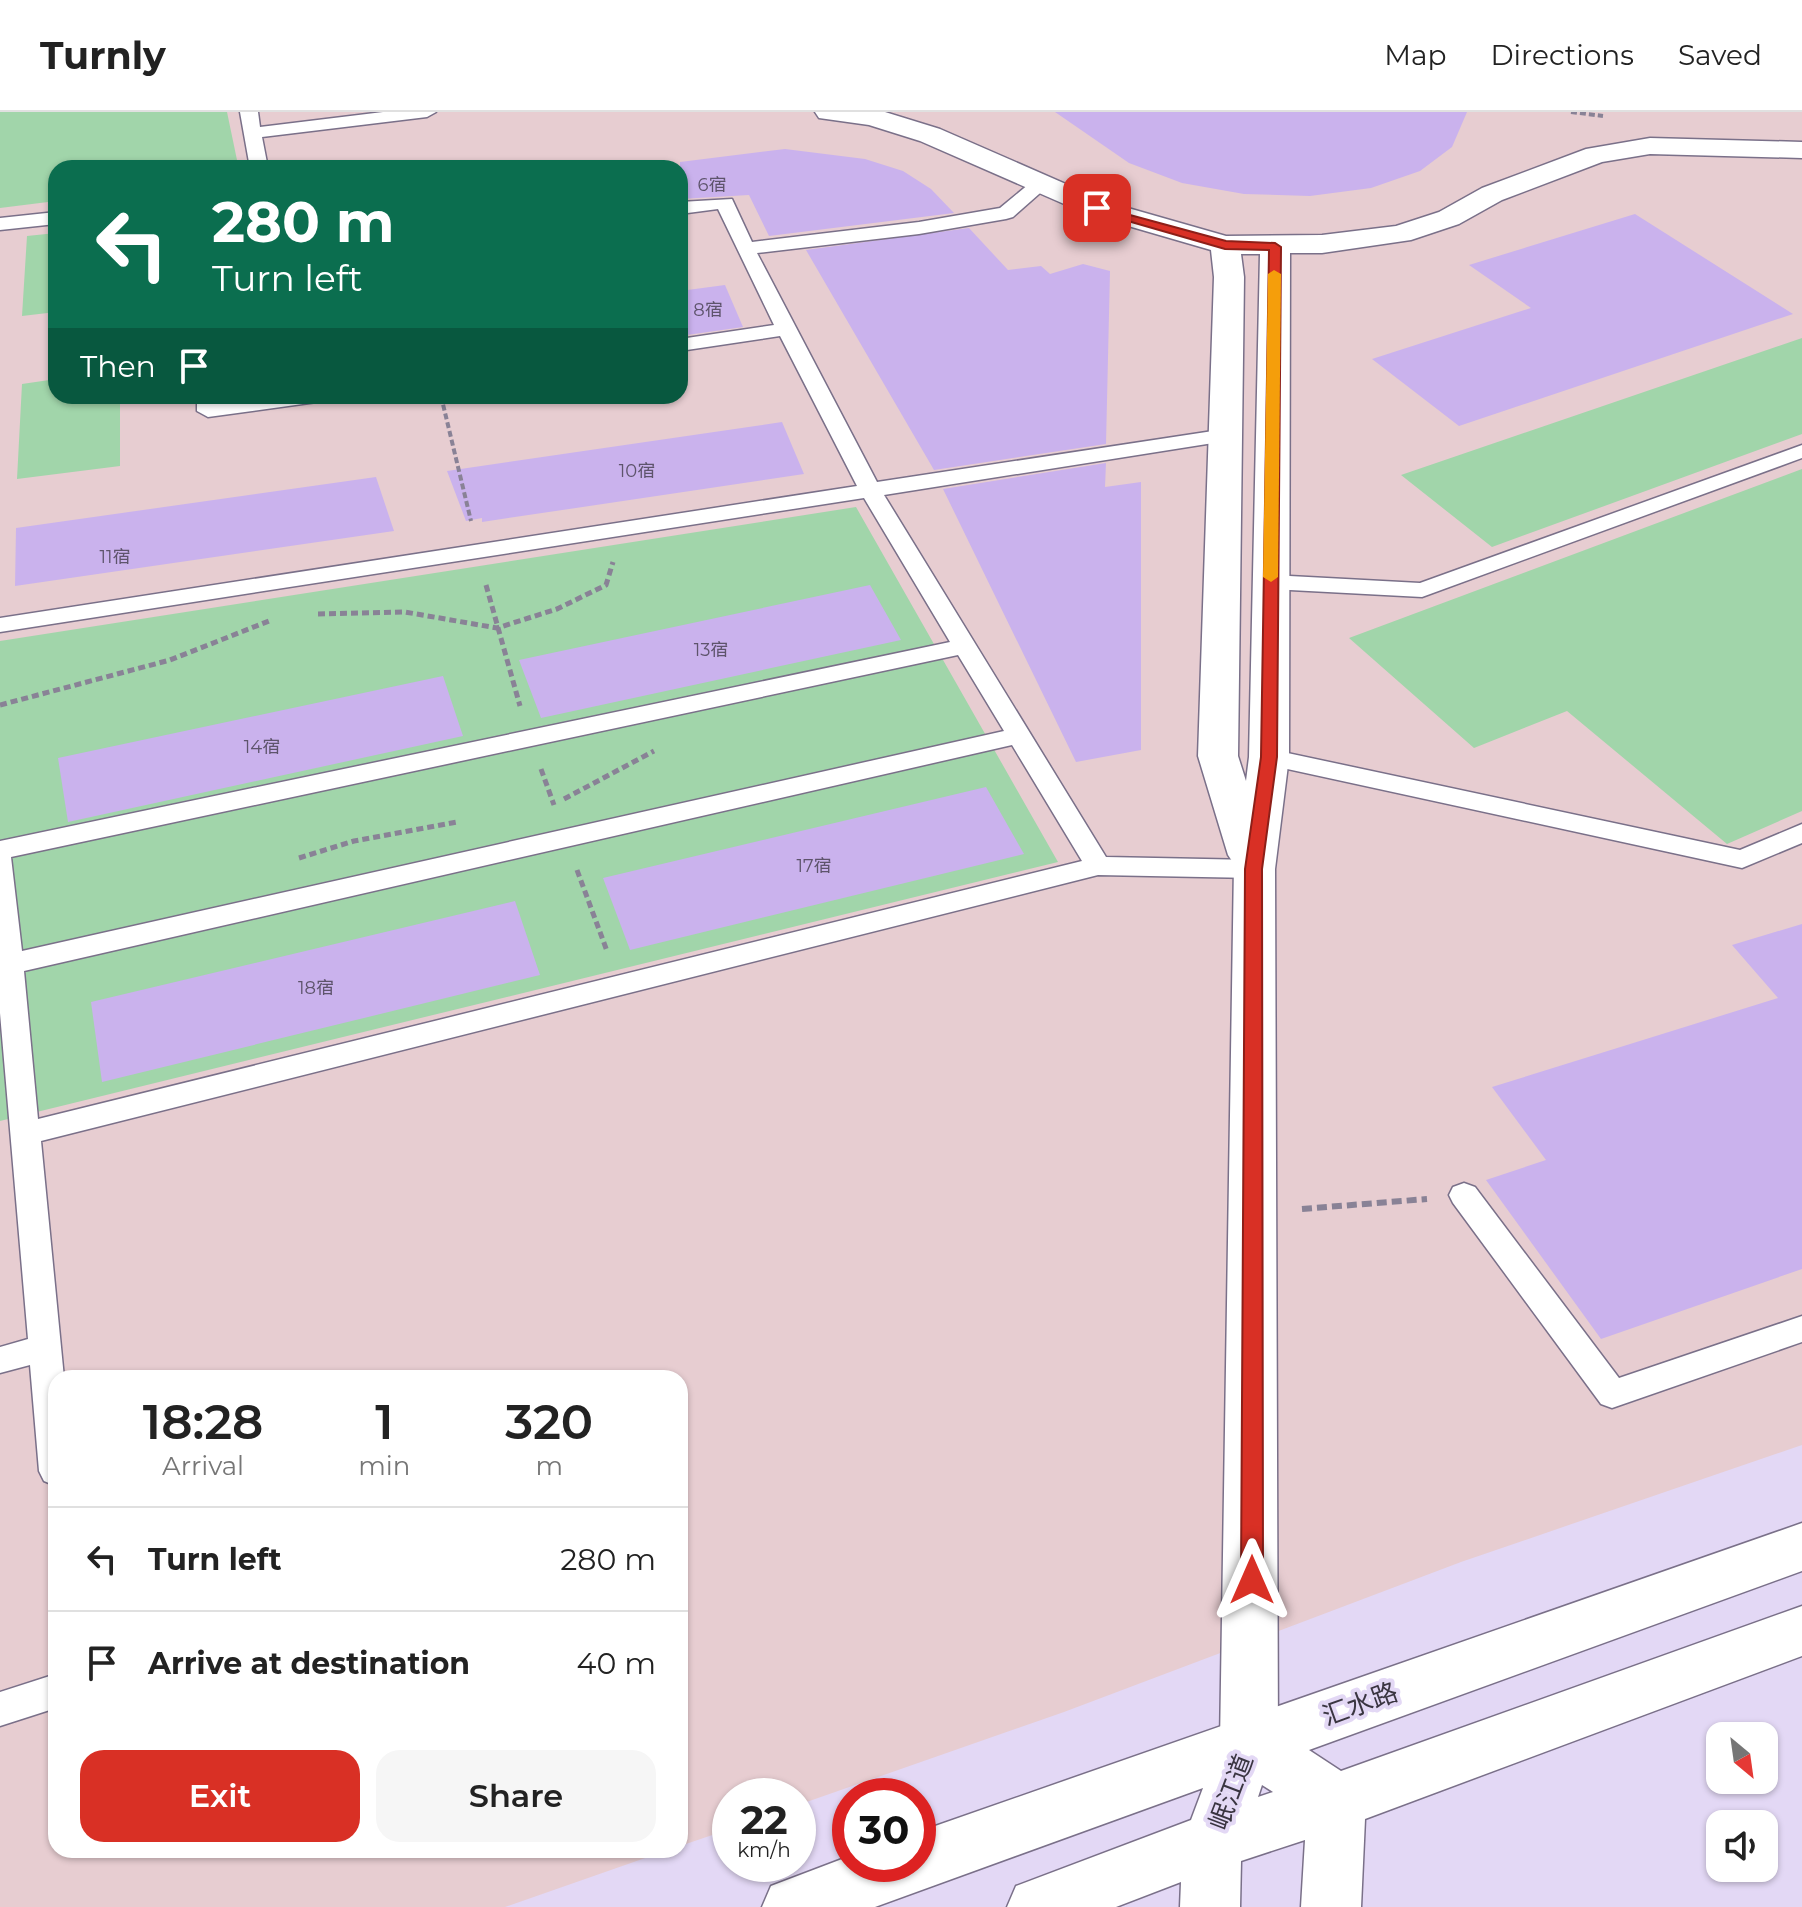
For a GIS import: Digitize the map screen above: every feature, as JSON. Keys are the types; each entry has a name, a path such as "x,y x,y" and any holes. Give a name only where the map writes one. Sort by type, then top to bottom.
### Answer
{"street":[{"path":"829,112 872,117 930,135 1097,208 1225,245 1275,247 1400,234 1449,218 1492,194 1596,155 1650,146 1802,150"},
{"path":"1225,245 1229,277 1218,756 1254,869"},
{"path":"1249,1743 1254,869 1269,757 1275,247"},
{"name":"汇水路","path":"936,1855 1802,1547"},
{"path":"1037,1907 1212,1841 1336,1801 1802,1631"},
{"name":"岷江道","path":"1210,1907 1212,1841 1249,1743 1336,1801"},
{"path":"1331,1907 1336,1801"},
{"name":"汇水路","path":"792,1907 862,1882"}],"lane":[{"path":"249,112 258,160"},
{"path":"253,133 427,112"},
{"path":"745,249 919,228 1006,213 1041,183"},
{"path":"688,207 725,203 745,249 870,490 1098,866"},
{"path":"0,224 48,219"},
{"path":"688,344 787,329"},
{"path":"208,404 208,411 259,404"},
{"path":"0,625 1226,435"},
{"path":"1271,582 1422,590 1802,451"},
{"path":"0,850 964,646"},
{"path":"10,964 1018,736"},
{"path":"1269,757 1742,859 1802,833"},
{"path":"0,860 10,964 8,1043 25,1134 48,1389"},
{"path":"25,1134 1098,866 1254,869"},
{"path":"1464,1195 1612,1394 1802,1329"},
{"path":"0,1360 44,1348"},
{"path":"0,1709 48,1694"}],"path":[{"path":"443,404 497,628"},
{"path":"313,614 405,612 497,628 557,609 606,585 623,528"},
{"path":"0,705 117,679 228,641 282,614"},
{"path":"538,807 554,804 652,751 666,748"},
{"path":"297,858 354,841 461,821"},
{"path":"1253,1213 1464,1195"}],"shaded area":[{"path":"0,112 1802,112 1802,1445 1461,1562 1064,1712 875,1778 832,1778 832,1793 816,1799 816,1778 712,1778 712,1835 688,1843 688,1370 48,1370 48,1858 645,1858 505,1907 0,1907"}],"green space":[{"path":"0,112 227,112 237,160 48,160 48,202 0,208"},
{"path":"48,234 48,313 22,316 27,236"},
{"path":"1802,338 1802,434 1492,547 1401,475"},
{"path":"48,380 48,404 120,404 120,466 17,479 22,384"},
{"path":"1802,469 1802,811 1727,844 1567,711 1474,748 1349,638"},
{"path":"856,507 1058,862 0,1121 0,641"}],"building":[{"path":"1055,112 1467,112 1452,147 1420,171 1371,188 1310,196 1244,194 1182,183 1129,163"},
{"path":"785,149 865,159 903,171 931,189 954,213 769,236 749,195 688,199 688,161"},
{"path":"1635,214 1793,314 1459,426 1372,359 1531,308 1469,265"},
{"path":"969,228 1008,270 1041,266 1050,274 1083,264 1110,271 1106,444 934,470 806,250"},
{"path":"725,285 743,327 688,335 688,290"},
{"path":"782,422 804,474 482,522 482,518 466,521 447,471"},
{"path":"1106,463 1105,487 1141,482 1141,750 1076,762 943,489"},
{"path":"376,477 394,531 15,586 16,528"},
{"path":"870,585 901,640 541,718 519,660"},
{"path":"443,676 463,736 68,822 58,758"},
{"path":"986,787 1024,854 630,950 603,878"},
{"path":"515,901 540,975 102,1082 91,1002"},
{"path":"1802,924 1802,1269 1601,1339 1486,1180 1546,1160 1492,1087 1778,998 1732,945"}],"slow traffic":[{"path":"1271,577 1274,274"}],"route":[{"path":"1097,208 1225,245 1275,247 1269,757 1254,869 1252,1580"}]}
